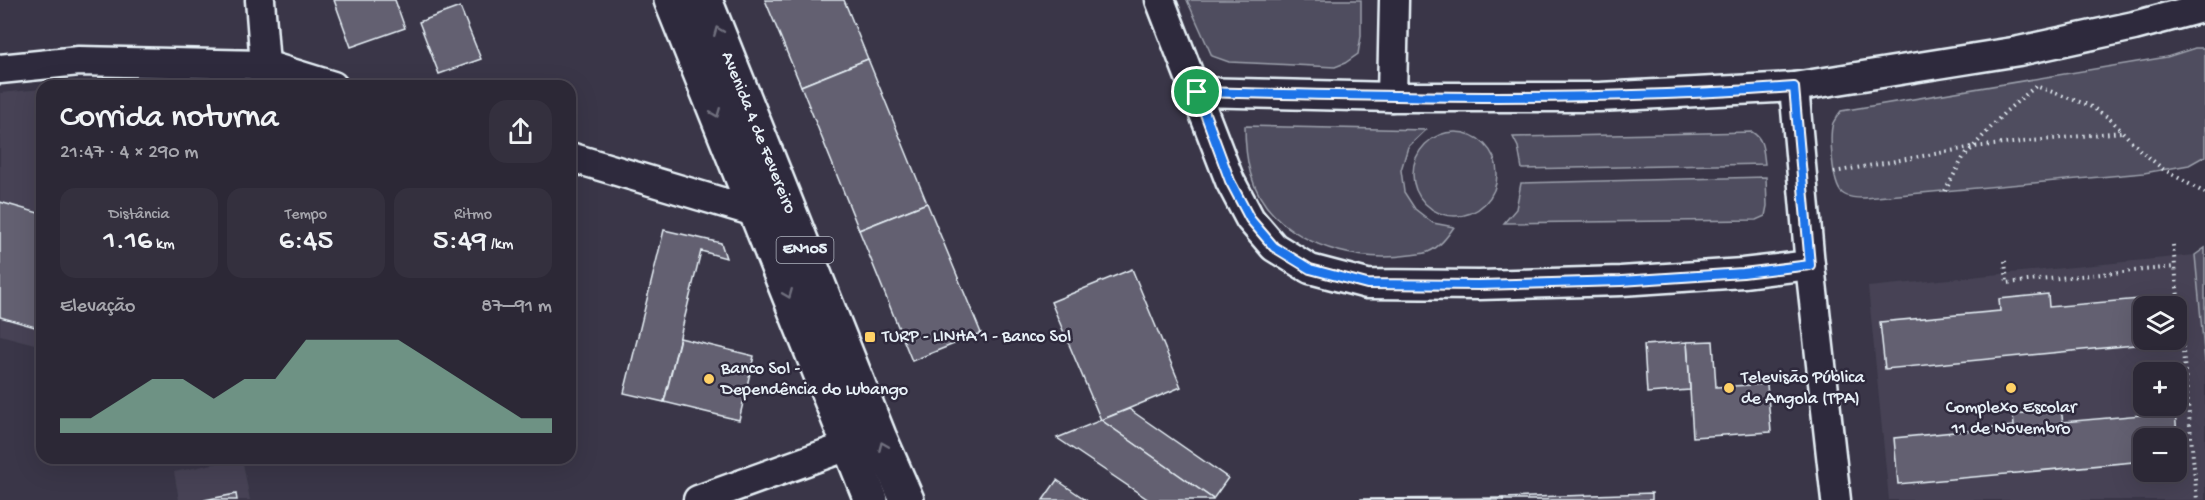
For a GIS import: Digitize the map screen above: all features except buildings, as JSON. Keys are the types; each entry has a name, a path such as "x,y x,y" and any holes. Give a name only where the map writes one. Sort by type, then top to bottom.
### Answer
{"main road":[{"name":"Avenida 4 de Fevereiro","path":"671,0 871,500"},
{"name":"Avenida 4 de Fevereiro","path":"705,0 879,436 907,500"}],"street":[{"path":"260,0 264,75"},
{"path":"1160,0 1230,181 1250,219 1274,247 1310,269 1367,284 1479,285 1621,281 1743,273 1810,265"},
{"path":"1392,97 1394,0"},
{"path":"1197,92 1392,97 1599,97 1721,93 1794,87 2019,51 2134,26 2205,7"},
{"path":"0,69 79,61 264,75 295,80"},
{"path":"1794,87 1810,265 1836,500"},
{"path":"576,158 755,212"},
{"path":"698,500 848,446"}],"path":[{"path":"1945,191 1963,158 2005,112 2036,86 2088,105 2108,117 2141,151 2163,169 2203,192 2205,184"},
{"path":"1834,172 1973,147 2122,132"},
{"path":"2173,245 2197,500"},
{"path":"2005,261 2007,283 2175,267"}],"shaded area":[{"path":"1187,0 1361,0 1361,36 1358,54 1335,67 1229,62 1212,56"},
{"path":"2195,48 2205,48 2205,156 2189,165 2144,173 1865,198 1847,196 1839,188 1832,159 1831,138 1833,123 1841,111 2167,57"},
{"path":"36,90 36,344 0,335 0,93"},
{"path":"1245,126 1426,130 1408,147 1401,170 1404,192 1415,209 1433,223 1454,227 1440,245 1428,252 1392,257 1356,255 1338,251 1303,237 1274,215 1259,195 1250,174"},
{"path":"1455,132 1478,139 1490,151 1497,174 1490,197 1478,209 1455,216 1432,209 1420,197 1413,174 1420,151 1432,139"},
{"path":"1752,132 1761,142 1765,164 1522,169 1518,147 1513,137"},
{"path":"1766,177 1765,216 1756,220 1504,223 1516,209 1521,183"},
{"path":"2205,248 2205,362 2195,255"},
{"name":"Complexo Escolar 11 de Novembro","path":"2195,255 2203,337 2205,337 2205,500 1889,500 1868,287"},
{"path":"213,464 243,464 250,500 179,500 174,472"}],"place":[{"name":"TURP - LINHA 1 - Banco Sol","path":"870,337"},
{"name":"Banco Sol - Dependência do Lubango","path":"709,379"},
{"name":"Televisão Pública de Angola (TPA)","path":"1729,388"},
{"name":"Complexo Escolar 11 de Novembro","path":"2011,388"}],"route":[{"path":"1794,87 1810,265 1743,273 1621,281 1479,285 1367,284 1310,269 1274,247 1250,219 1230,181 1197,92 1392,97 1599,97 1721,93 1794,87"}]}
